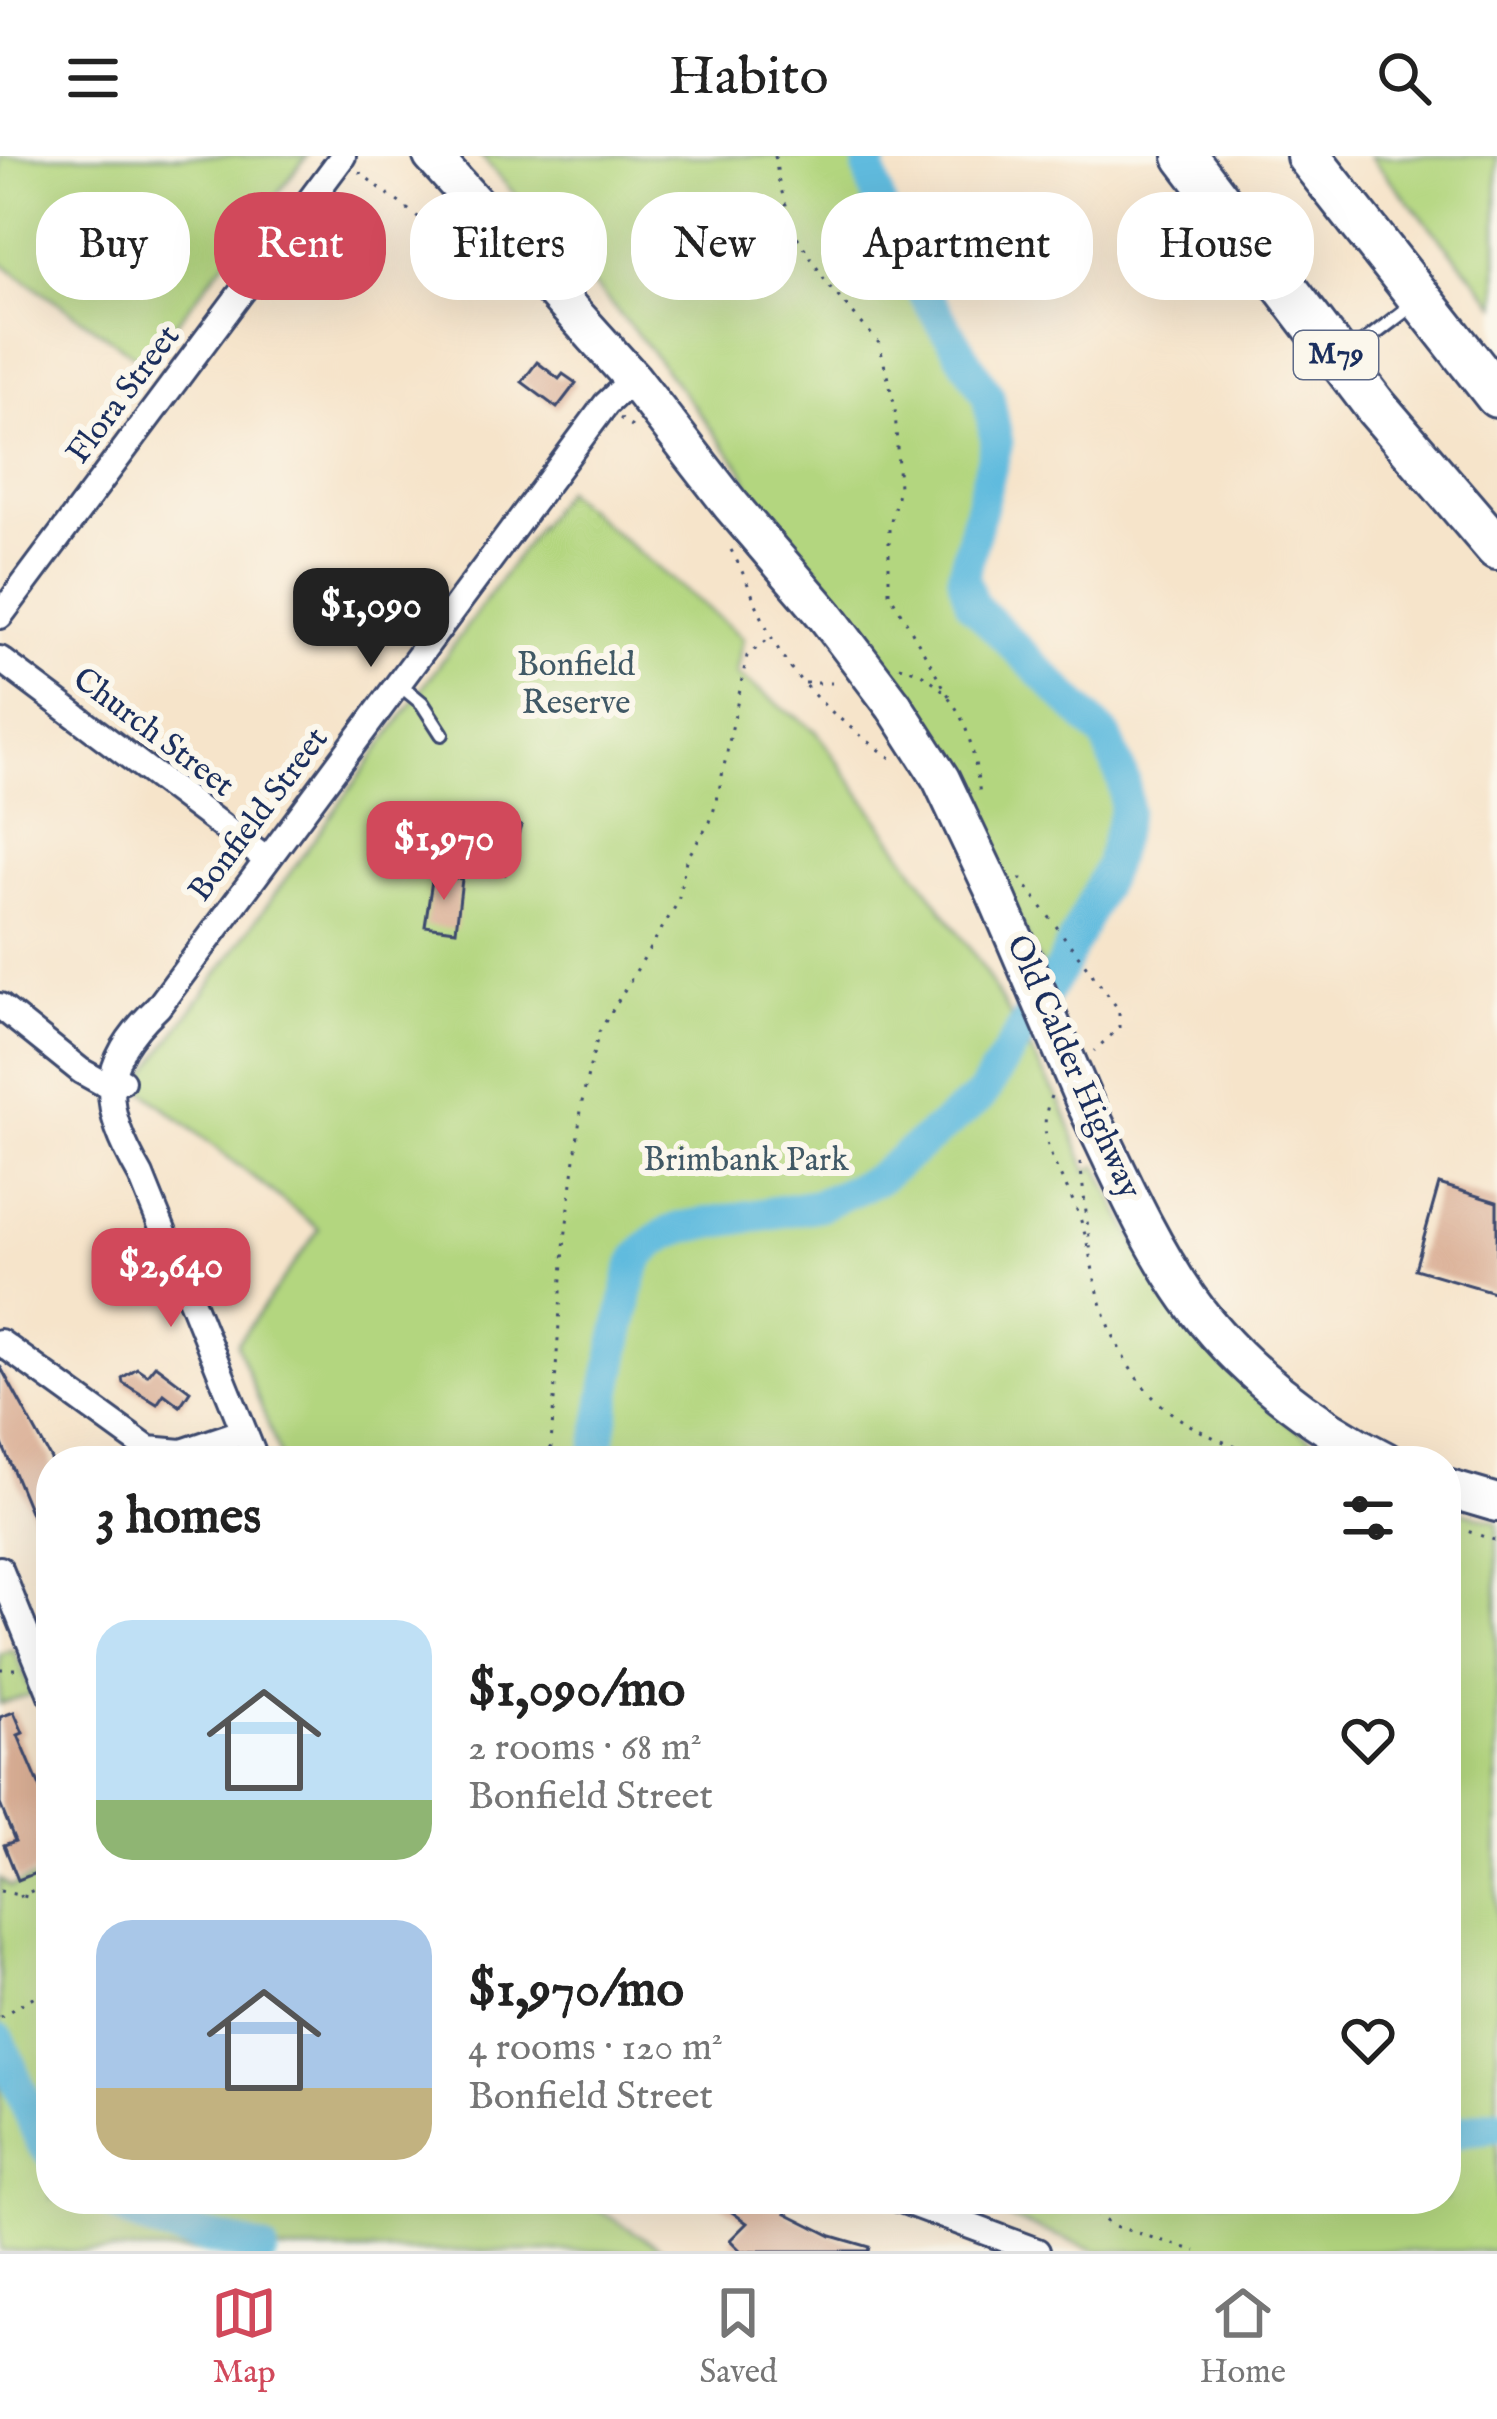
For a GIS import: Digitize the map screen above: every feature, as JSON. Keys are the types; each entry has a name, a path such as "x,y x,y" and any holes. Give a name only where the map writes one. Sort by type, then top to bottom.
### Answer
{"highway":[{"name":"M79","path":"1185,156 1340,360 1497,548"},
{"path":"1308,156 1497,395"}],"main road":[{"name":"Old Calder Highway","path":"432,156 640,373"},
{"name":"Old Calder Highway","path":"463,156 640,373 730,504 825,615 894,706 940,779 1085,1103 1152,1240 1213,1329 1265,1381 1362,1446"},
{"path":"1461,1492 1497,1503"}],"street":[{"name":"Flora Street","path":"0,616 342,158"},
{"name":"Bonfield Street","path":"114,1078 158,1006 606,404 640,373"},
{"name":"Church Street","path":"0,659 267,860"},
{"path":"0,1006 65,1054 114,1078 113,1117 250,1446"},
{"path":"0,1342 144,1446"},
{"path":"200,1446 244,1431"},
{"path":"0,1569 36,1658"},
{"path":"938,2214 1037,2251"}],"lane":[{"path":"1340,360 1419,300"},
{"path":"399,683 422,704 442,734"}],"path":[{"path":"775,156 795,233 828,285 879,343 895,406 899,488 889,529 889,592 953,703"},
{"path":"342,158 410,210"},
{"path":"606,404 639,432"},
{"path":"720,536 734,554 772,636 794,671 841,718"},
{"path":"551,1446 564,1247 582,1102 599,1033 678,902 686,860 710,822 748,656 772,636"},
{"path":"1034,897 1115,1001"},
{"path":"1077,1146 1088,1202 1092,1262 1102,1304 1124,1358 1153,1398 1198,1433 1233,1446"},
{"path":"1461,1528 1497,1540"},
{"path":"0,1669 26,1668"},
{"path":"18,1898 36,1889"},
{"path":"0,1892 36,1901"},
{"path":"0,2017 36,1995"},
{"path":"1097,2214 1112,2225 1196,2251"}],"green space":[{"path":"0,156 307,156 279,192 214,192 214,275 145,363 55,300 190,300 190,192 36,192 36,287 0,262"},
{"path":"481,156 872,156 869,171 876,192 821,192 821,300 928,300 988,396 997,442 963,576 972,604 1106,737 1124,782 1126,809 1110,866 1051,985 914,708 752,496 743,470 607,300 607,192 513,192"},
{"path":"1370,156 1497,156 1497,305"},
{"name":"Brimbank Park","path":"564,491 743,638 736,674 816,731 978,960 1062,1105 1087,1171 1098,1166 1169,1297 1229,1371 1264,1404 1322,1446 276,1446 237,1344 319,1229 137,1086"},
{"path":"1461,1511 1497,1522 1497,2251 1098,2251 999,2214 1461,2214"},
{"path":"13,1649 33,1695 0,1704 0,1654"},
{"path":"36,1877 36,2214 605,2214 666,2251 0,2251 0,1879 11,1887"}],"building":[{"path":"537,362 559,379 563,374 576,383 557,408 522,382"},
{"path":"482,812 521,826 505,874 465,860"},
{"path":"433,874 462,879 456,930 425,926"},
{"path":"1439,1184 1497,1202 1497,1293 1415,1269"},
{"path":"155,1365 190,1391 180,1406 164,1394 157,1404 123,1383 122,1378 137,1368 147,1375"},
{"path":"0,1366 44,1446 36,1446 36,1526 0,1439"},
{"path":"14,1712 36,1778 36,1873 18,1880 4,1845 15,1841 0,1804 0,1717"},
{"path":"735,2214 788,2214 832,2236 870,2247 869,2251 741,2251 730,2240 747,2223"}],"waterway":[{"path":"598,1446 629,1284 643,1252 678,1229 819,1205 876,1180 981,1096 1061,968 1110,866 1126,809 1124,782 1106,737 972,604 963,576 997,442 988,396 886,224 869,170 872,156"},
{"path":"0,2041 36,2128"},
{"path":"1461,2131 1497,2125"},
{"path":"133,2214 165,2227 262,2251"}],"park label":[{"name":"Bonfield Reserve","path":"576,685"}]}
